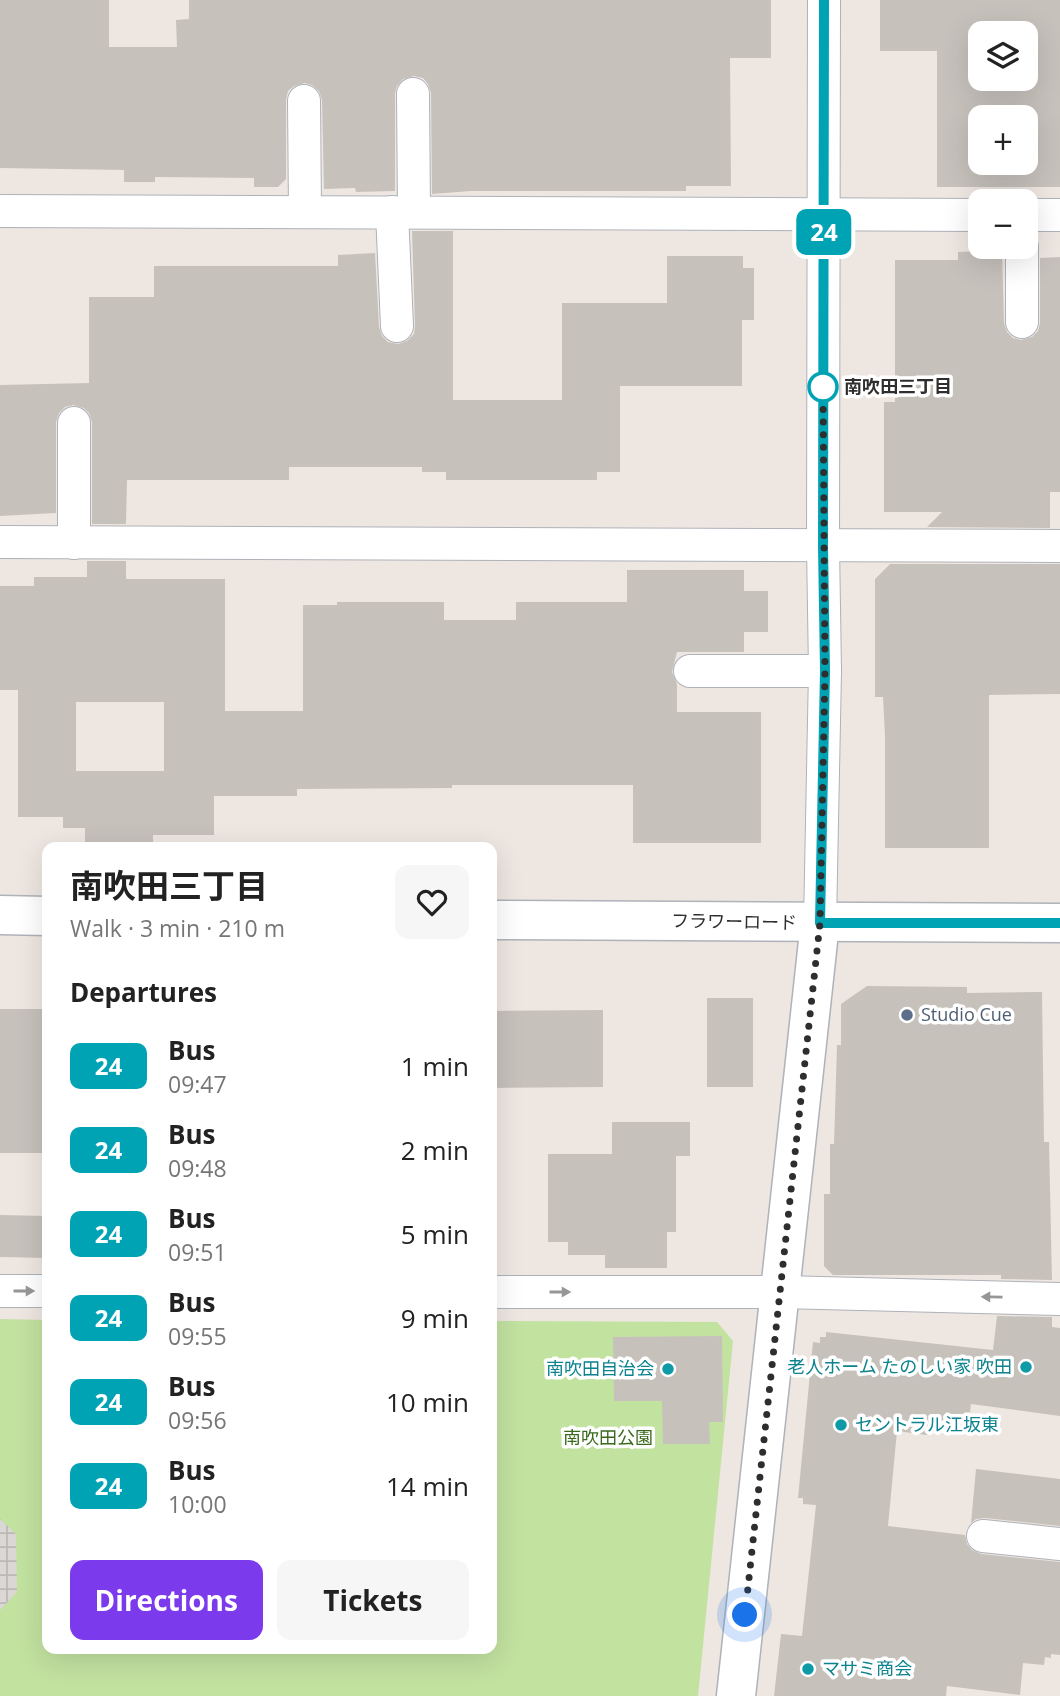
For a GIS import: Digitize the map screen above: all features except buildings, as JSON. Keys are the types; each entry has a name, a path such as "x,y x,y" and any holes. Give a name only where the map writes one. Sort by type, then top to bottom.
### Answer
{"street":[{"path":"736,1696 820,923 825,671 824,0"},
{"path":"397,326 413,93"},
{"path":"304,101 305,211"},
{"path":"0,211 968,215"},
{"path":"1038,215 1060,215"},
{"path":"1022,259 1022,322"},
{"path":"74,423 74,543"},
{"path":"0,542 1060,546"},
{"path":"690,671 825,671"},
{"path":"0,915 42,916"},
{"name":"フラワーロード","path":"497,920 1060,923"},
{"path":"0,1291 42,1291"},
{"path":"497,1292 781,1292 1060,1298"},
{"path":"983,1536 1060,1544"}],"green space":[{"name":"南吹田公園","path":"0,1319 42,1320 42,1654 497,1654 497,1321 717,1322 733,1341 698,1696 0,1696"}],"shaded area":[{"path":"0,1519 16,1534 17,1592 0,1610"}],"bus line":[{"name":"24","path":"824,0 825,671 820,923 1060,923"}],"place":[{"name":"南吹田三丁目","path":"823,387"},
{"name":"Studio Cue","path":"907,1015"},
{"name":"老人ホーム たのしい家 吹田","path":"1026,1367"},
{"name":"南吹田自治会","path":"668,1369"},
{"name":"セントラル江坂東","path":"841,1425"},
{"name":"マサミ商会","path":"808,1669"}],"route":[{"path":"745,1615 820,923 825,671 823,381 823,387"}]}
